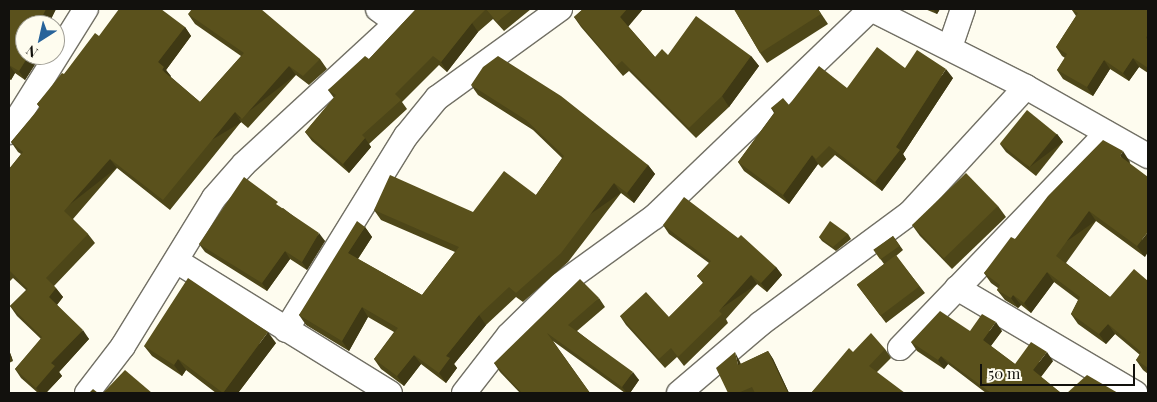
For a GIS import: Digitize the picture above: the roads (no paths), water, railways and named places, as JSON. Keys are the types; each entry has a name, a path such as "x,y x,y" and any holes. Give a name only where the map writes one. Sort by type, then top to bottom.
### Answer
{"street":[{"path":"9,132 86,9"},
{"path":"286,330 406,136 437,98 560,9"},
{"path":"464,393 509,335 560,285 654,218 871,9 1026,87 1148,156"},
{"path":"950,48 963,9"},
{"path":"87,393 123,346 178,262 214,198 244,164 395,13"},
{"path":"679,393 760,324 910,213 1026,87"},
{"path":"900,348 1107,132"},
{"path":"178,262 390,393"},
{"path":"958,288 1135,393"}]}
